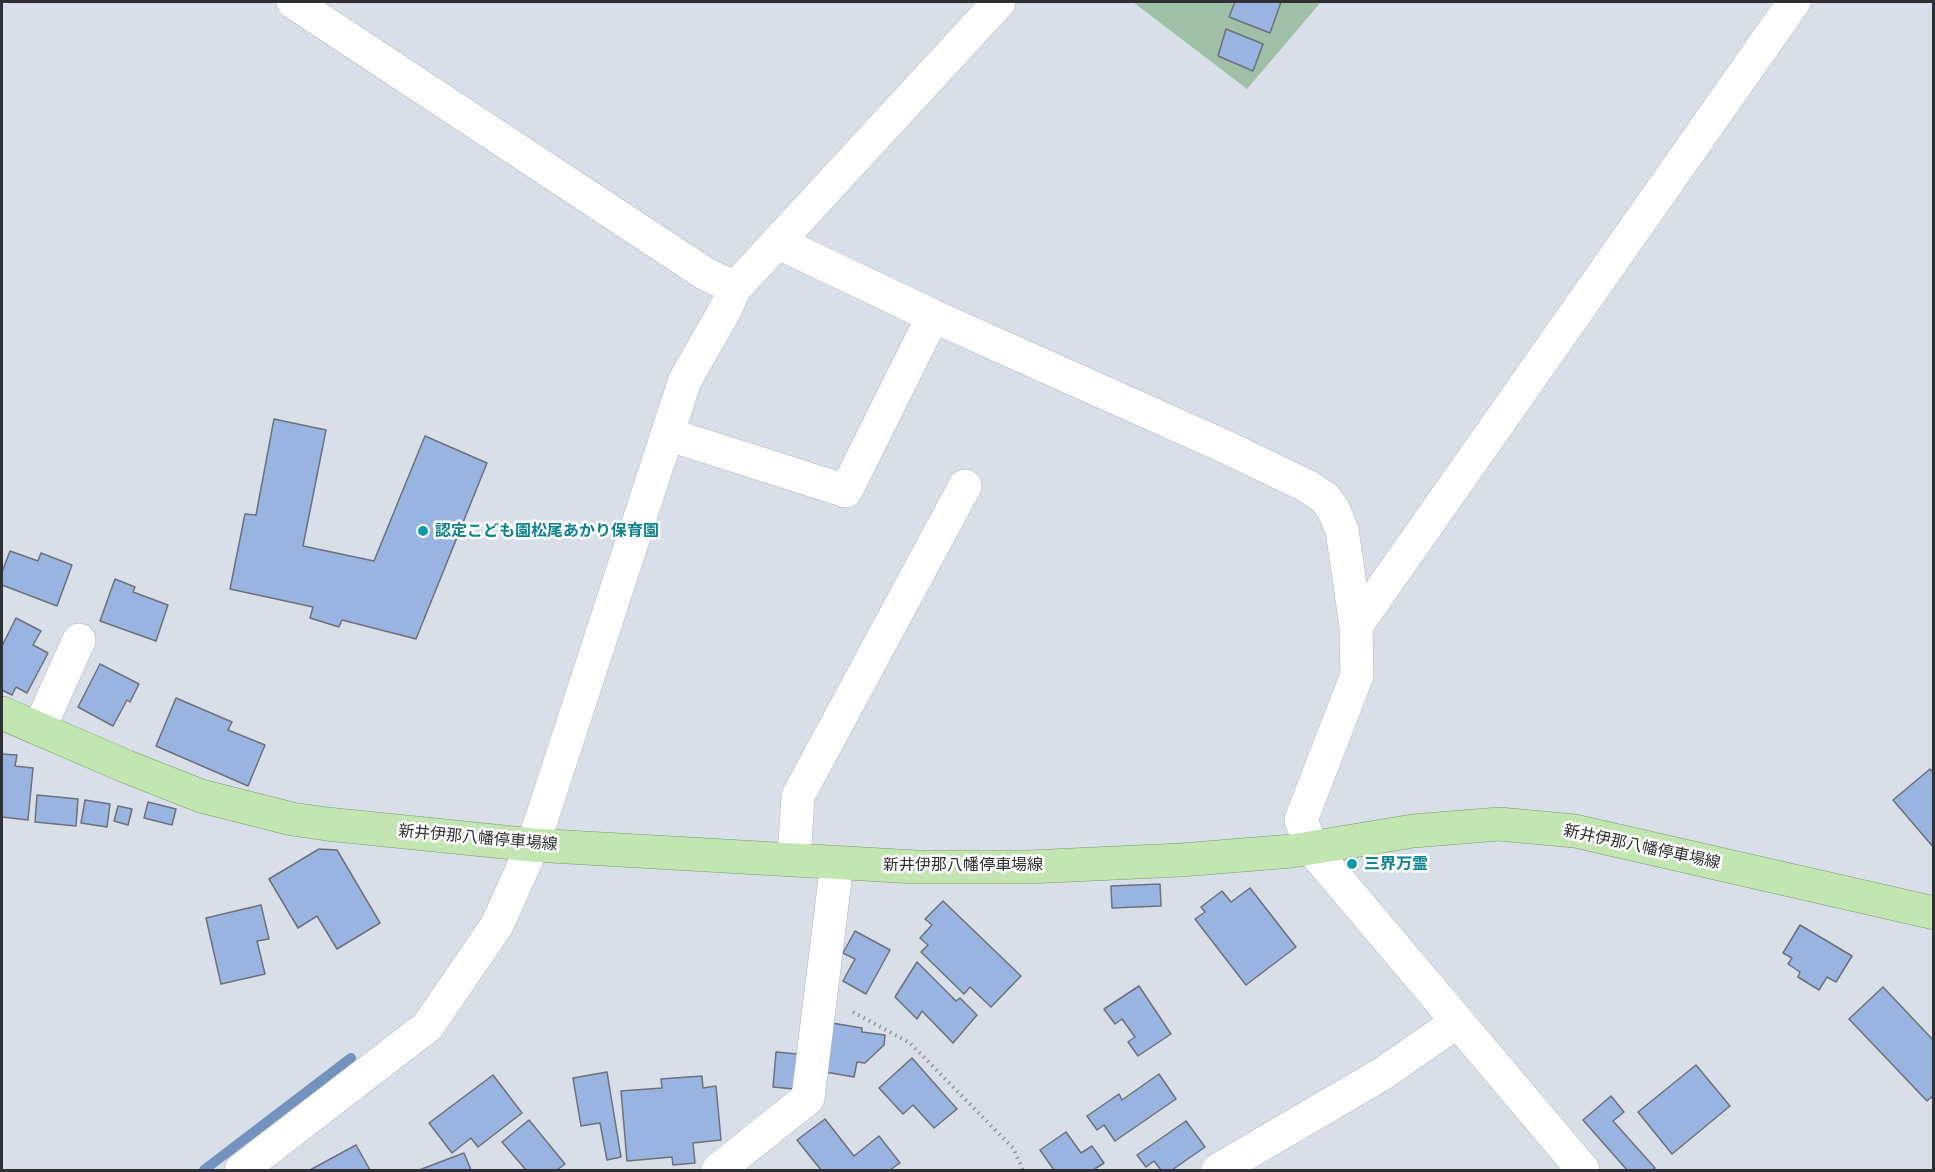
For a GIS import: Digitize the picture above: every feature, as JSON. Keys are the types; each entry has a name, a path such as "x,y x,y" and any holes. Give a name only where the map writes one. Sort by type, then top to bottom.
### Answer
{"main road":[{"name":"新井伊那八幡停車場線","path":"2,713 190,792 242,808 327,824 533,845 916,867 1028,867 1181,860 1312,849 1413,831 1499,824 1575,831 1928,906"}],"street":[{"path":"293,2 704,273 735,288"},
{"path":"241,1170 428,1026 497,925 533,845 685,380 735,288 999,2"},
{"path":"1356,626 1794,2"},
{"path":"777,242 933,316 1228,448 1307,486 1325,498 1333,509 1342,530 1356,626 1357,675 1301,820 1312,849 1583,1170"},
{"path":"667,434 846,491 933,316"},
{"path":"794,859 798,796 964,486"},
{"path":"39,729 79,640"},
{"path":"718,1170 808,1098 837,862"},
{"path":"1218,1170 1382,1074 1458,1022"}],"path":[{"path":"821,995 910,1043 1013,1148 1023,1170"}],"green space":[{"path":"1133,2 1321,2 1247,89"}],"building":[{"path":"1235,2 1281,2 1270,33 1229,17"},
{"path":"1226,29 1263,44 1253,71 1218,56"},
{"name":"認定こども園松尾あかり保育園","path":"274,419 326,430 303,546 374,561 425,436 487,463 416,639 342,620 339,627 310,618 313,607 230,589 245,514 256,515"},
{"path":"10,551 38,561 41,553 72,565 57,606 2,585 2,572"},
{"path":"115,579 135,587 133,592 168,605 156,641 100,621"},
{"path":"16,618 41,631 33,645 48,653 27,693 16,687 12,695 2,690 2,646"},
{"path":"100,664 139,684 130,702 127,700 113,726 78,707"},
{"path":"176,698 232,722 228,730 265,745 248,786 156,746"},
{"path":"2,754 17,755 15,766 33,768 28,820 2,817"},
{"path":"1930,769 1934,773 1934,848 1893,800"},
{"path":"37,795 78,799 76,826 35,822"},
{"path":"85,800 110,804 107,827 81,823"},
{"path":"148,802 176,809 172,825 144,818"},
{"path":"118,806 132,809 128,825 114,821"},
{"path":"319,849 337,850 380,923 337,949 317,916 298,928 269,879"},
{"path":"1160,884 1161,906 1112,908 1111,886"},
{"path":"1250,888 1296,947 1246,985 1195,919 1205,912 1201,907 1222,891 1231,902"},
{"path":"943,901 1021,976 991,1007 970,987 964,994 921,952 928,945 920,938 932,925 925,919"},
{"path":"261,905 269,939 257,941 265,974 221,984 206,918"},
{"path":"1800,925 1852,956 1836,982 1827,977 1819,990 1798,977 1800,972 1788,964 1792,958 1783,953"},
{"path":"855,931 890,950 866,994 843,981 855,959 843,953"},
{"path":"917,962 956,1001 960,998 977,1015 953,1043 922,1011 917,1019 895,997"},
{"path":"1139,986 1171,1034 1138,1056 1128,1042 1135,1037 1122,1019 1115,1024 1104,1009"},
{"path":"1883,987 1934,1041 1934,1095 1927,1101 1849,1019"},
{"path":"826,1022 862,1028 862,1032 885,1035 884,1045 865,1063 857,1062 854,1077 819,1071"},
{"path":"776,1052 797,1054 794,1089 773,1087"},
{"path":"912,1058 957,1109 934,1128 913,1105 903,1114 879,1088"},
{"path":"1696,1065 1730,1106 1672,1154 1638,1112"},
{"path":"607,1072 621,1157 607,1160 600,1123 581,1126 573,1078"},
{"path":"1159,1074 1176,1099 1115,1141 1104,1125 1097,1130 1087,1116 1119,1094 1122,1100"},
{"path":"493,1075 522,1113 478,1147 471,1138 452,1153 429,1123"},
{"path":"702,1076 703,1088 716,1086 721,1140 693,1143 695,1163 673,1165 672,1157 627,1161 621,1091 662,1088 661,1079"},
{"path":"1611,1096 1624,1112 1613,1121 1655,1168 1652,1170 1627,1170 1583,1120"},
{"path":"825,1119 854,1156 879,1136 900,1163 890,1170 821,1170 797,1140"},
{"path":"529,1120 565,1164 557,1170 526,1170 502,1142"},
{"path":"1186,1121 1205,1147 1172,1170 1161,1170 1154,1161 1146,1167 1137,1155"},
{"path":"1066,1132 1081,1153 1092,1146 1104,1163 1093,1170 1054,1170 1040,1150"},
{"path":"356,1145 370,1170 310,1170"},
{"path":"464,1153 471,1170 419,1170"}],"waterway":[{"path":"204,1170 351,1058"}],"place":[{"name":"認定こども園松尾あかり保育園","path":"423,531"},
{"name":"三界万霊","path":"1352,864"}]}
